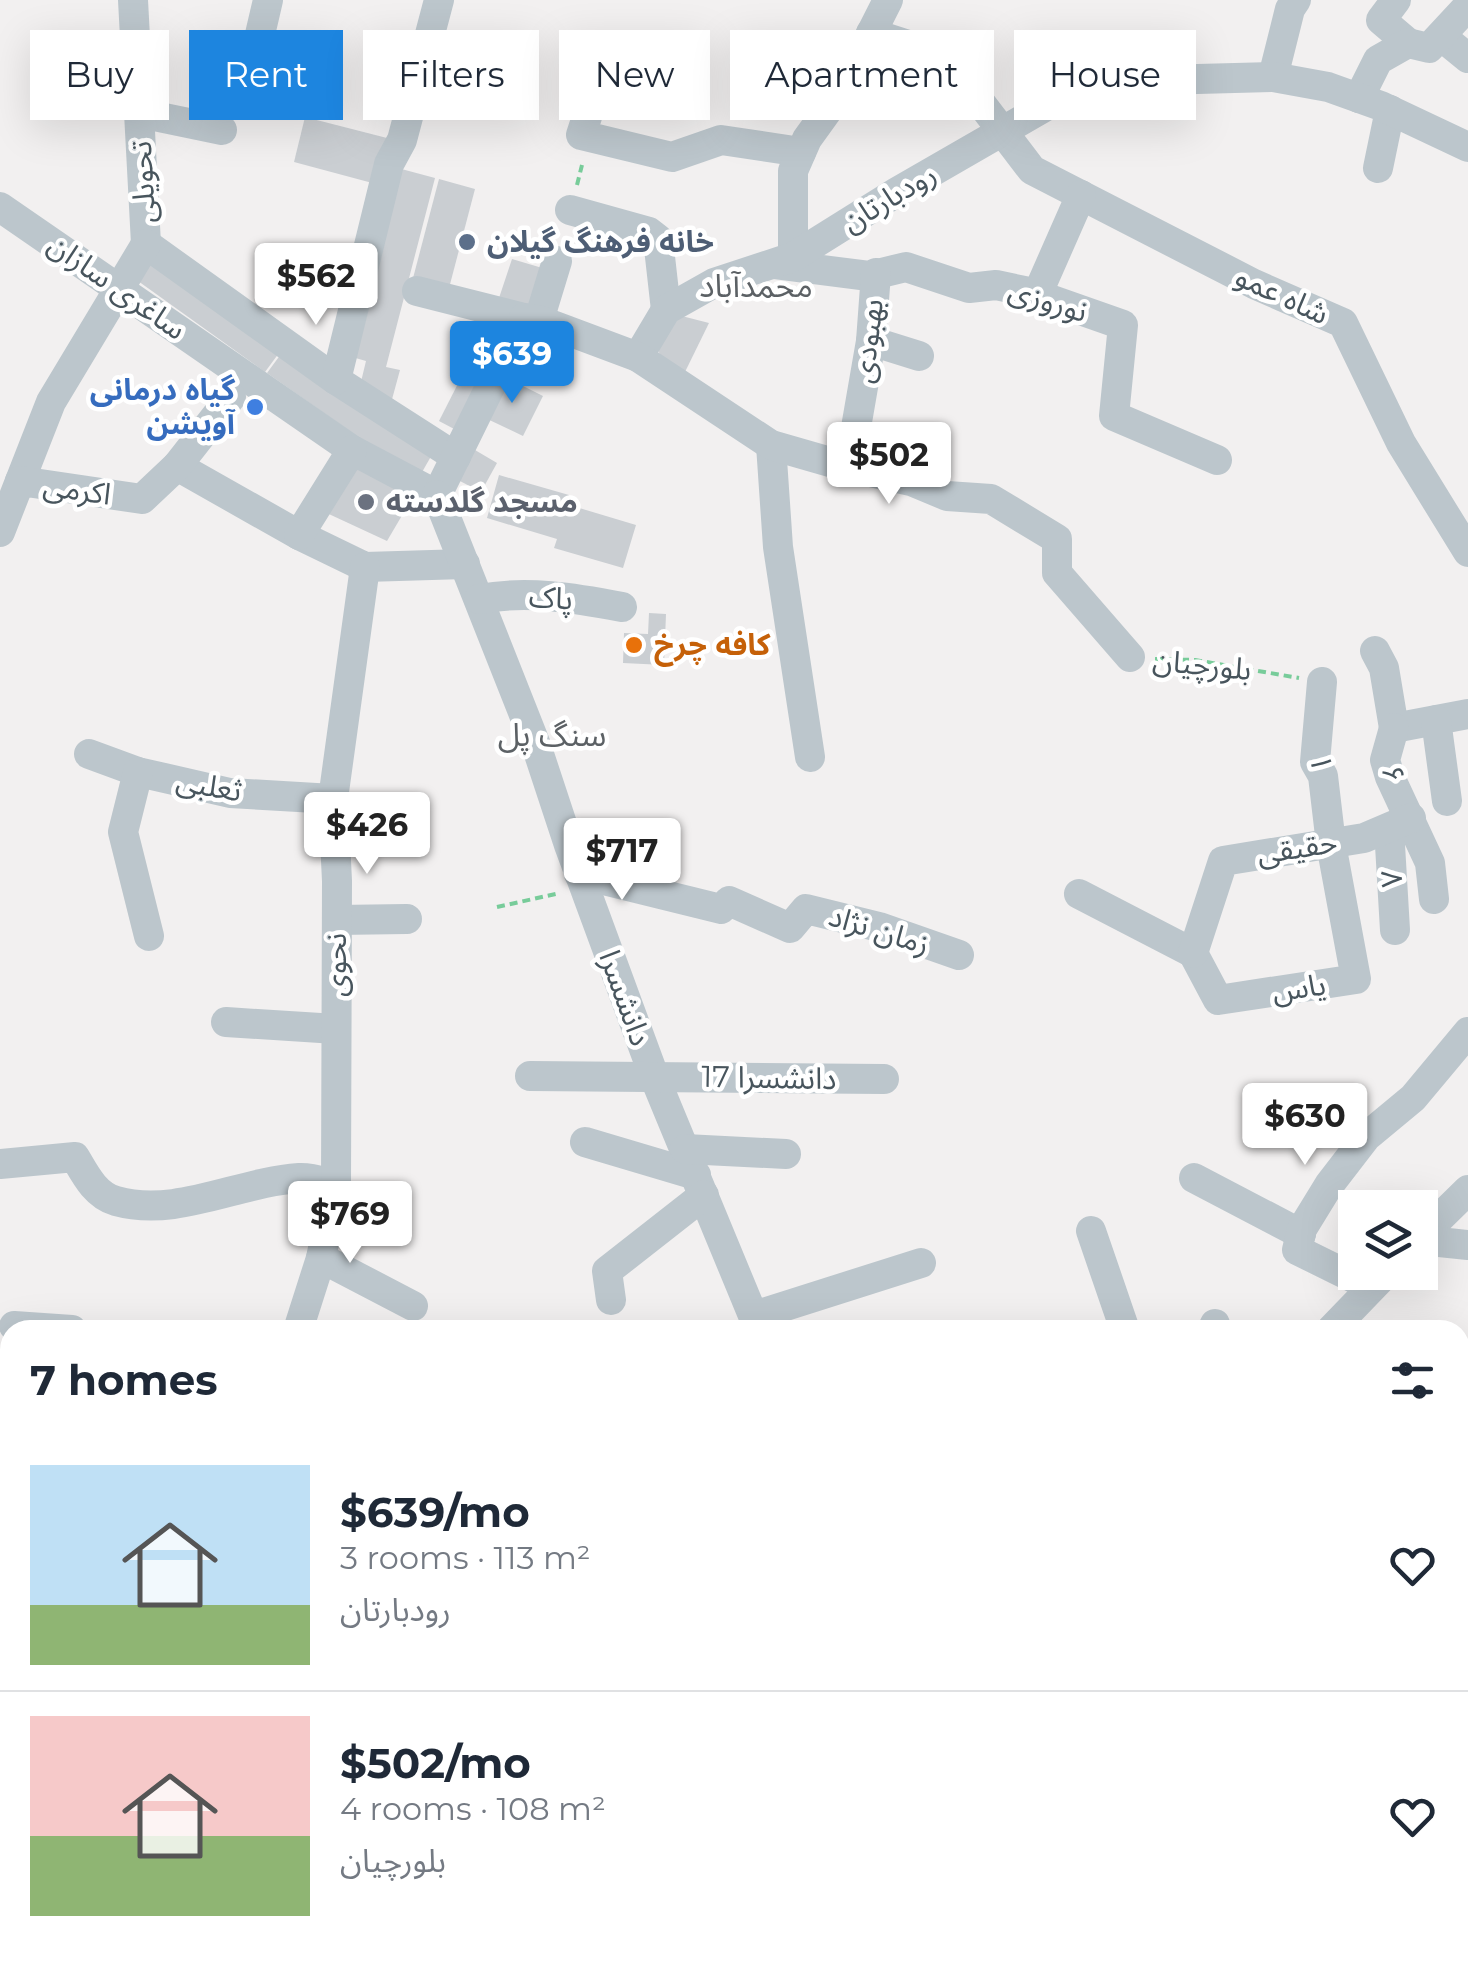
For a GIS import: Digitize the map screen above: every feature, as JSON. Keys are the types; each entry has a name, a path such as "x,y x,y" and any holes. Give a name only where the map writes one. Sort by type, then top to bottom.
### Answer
{"street":[{"name":"تحویلی","path":"133,0 135,30"},
{"path":"261,30 268,0"},
{"path":"336,380 389,164 402,140 439,0"},
{"path":"873,30 888,0"},
{"path":"1396,0 1381,20 1408,43 1430,48 1468,6"},
{"path":"1273,77 1286,3"},
{"path":"1440,36 1468,58"},
{"path":"1359,98 1378,60 1408,43"},
{"name":"رودبارتان","path":"638,357 666,310 714,283 784,261 1060,98 1123,81 1273,77 1328,87 1390,110 1468,147"},
{"path":"1378,168 1390,110"},
{"name":"شاه عمو","path":"994,119 1032,170 1254,284 1344,323 1401,443 1468,552"},
{"name":"تحویلی","path":"140,120 146,244"},
{"path":"169,120 222,130"},
{"path":"585,120 580,135 672,157 720,140 802,152"},
{"path":"784,261 793,171 821,120"},
{"path":"1037,295 1081,196"},
{"name":"ساغری سازان","path":"0,207 352,450 438,495"},
{"path":"570,210 648,232 658,239 666,310"},
{"path":"11,493 50,402 146,244 336,380 456,457"},
{"path":"438,495 532,319 557,261"},
{"name":"نوروزی","path":"784,261 869,276 906,267 969,288 996,285 1037,295 1123,326 1114,416 1217,460"},
{"name":"بهبودی","path":"849,468 871,341 876,273"},
{"path":"417,291 532,319 638,357"},
{"path":"871,341 918,356"},
{"name":"بلورچیان","path":"638,357 771,445 911,481 947,496 991,498 1057,539 1057,573 1130,658"},
{"name":"اکرمی","path":"0,532 11,493 142,499 177,466 231,398"},
{"path":"771,445 778,547 810,756"},
{"path":"299,535 352,450"},
{"path":"177,466 365,568 464,564"},
{"name":"دانشسرا","path":"438,495 536,746 654,1076 756,1320"},
{"name":"نحوی","path":"301,1320 321,1258 336,1184 333,799 365,568"},
{"name":"پاک","path":"479,600 500,595 569,597 622,607"},
{"name":"۶","path":"1375,651 1384,668 1394,728 1385,760 1400,823 1430,862 1434,899"},
{"name":"۱","path":"1322,682 1316,762 1323,776 1331,844"},
{"path":"1394,728 1468,714"},
{"path":"1436,720 1447,801"},
{"name":"ثعلبی","path":"88,754 138,772 230,793 333,799"},
{"path":"138,772 122,832 148,936"},
{"name":"حقیقی","path":"1193,953 1224,861 1364,838 1400,823"},
{"name":"۷","path":"1395,930 1400,823"},
{"name":"یاس","path":"1193,953 1218,1000 1356,979 1331,844"},
{"name":"زمان نژاد","path":"582,881 722,909 729,902 790,928 806,909 879,927 959,955"},
{"path":"1079,894 1193,953"},
{"path":"336,920 408,919"},
{"path":"226,1022 336,1028"},
{"path":"1338,1265 1297,1250 1301,1234 1329,1185 1366,1137 1414,1098 1468,1032"},
{"name":"دانشسرا 17","path":"530,1076 884,1078"},
{"path":"585,1142 695,1173 786,1154"},
{"path":"0,1164 76,1157 92,1185 115,1200 175,1205 237,1188 302,1178 336,1184"},
{"path":"612,1300 607,1272 695,1173"},
{"path":"1194,1178 1301,1234"},
{"path":"1438,1221 1468,1190"},
{"path":"1091,1231 1122,1320"},
{"path":"1438,1241 1468,1244"},
{"path":"321,1258 413,1306"},
{"path":"765,1320 921,1263"},
{"path":"1341,1320 1369,1290"}],"path":[{"name":"بلورچیان","path":"1130,658 1194,660 1322,682"},
{"path":"497,907 582,881"}],"building":[{"path":"304,120 387,138 376,184 294,162"},
{"path":"394,167 435,178 386,367 400,370 391,403 360,386 366,361 345,355"},
{"path":"439,179 475,189 448,292 412,282"},
{"path":"144,256 279,353 265,372 131,276"},
{"path":"512,259 549,270 536,310 499,298"},
{"path":"674,314 709,323 684,374 662,362 658,349"},
{"path":"528,328 551,340 535,373 512,361"},
{"path":"281,354 434,451 421,474 358,437 267,373"},
{"path":"471,358 488,367 456,430 439,421"},
{"path":"501,375 543,396 523,436 481,416"},
{"path":"475,450 497,463 481,492 458,480"},
{"name":"مسجد گلدسته","path":"351,455 414,495 387,541 318,509"},
{"path":"499,475 569,495 566,504 636,525 623,568 554,548 557,539 487,518"},
{"path":"649,613 666,614 664,665 623,663 624,633 648,634"}],"place":[{"name":"خانه فرهنگ گیلان","path":"467,242"},
{"name":"گیاه درمانی آویشن","path":"255,407"},
{"name":"مسجد گلدسته","path":"366,502"},
{"name":"کافه چرخ","path":"634,645"}],"district":[{"name":"محمدآباد","path":"756,286"},
{"name":"سنگ پل","path":"552,735"}]}
